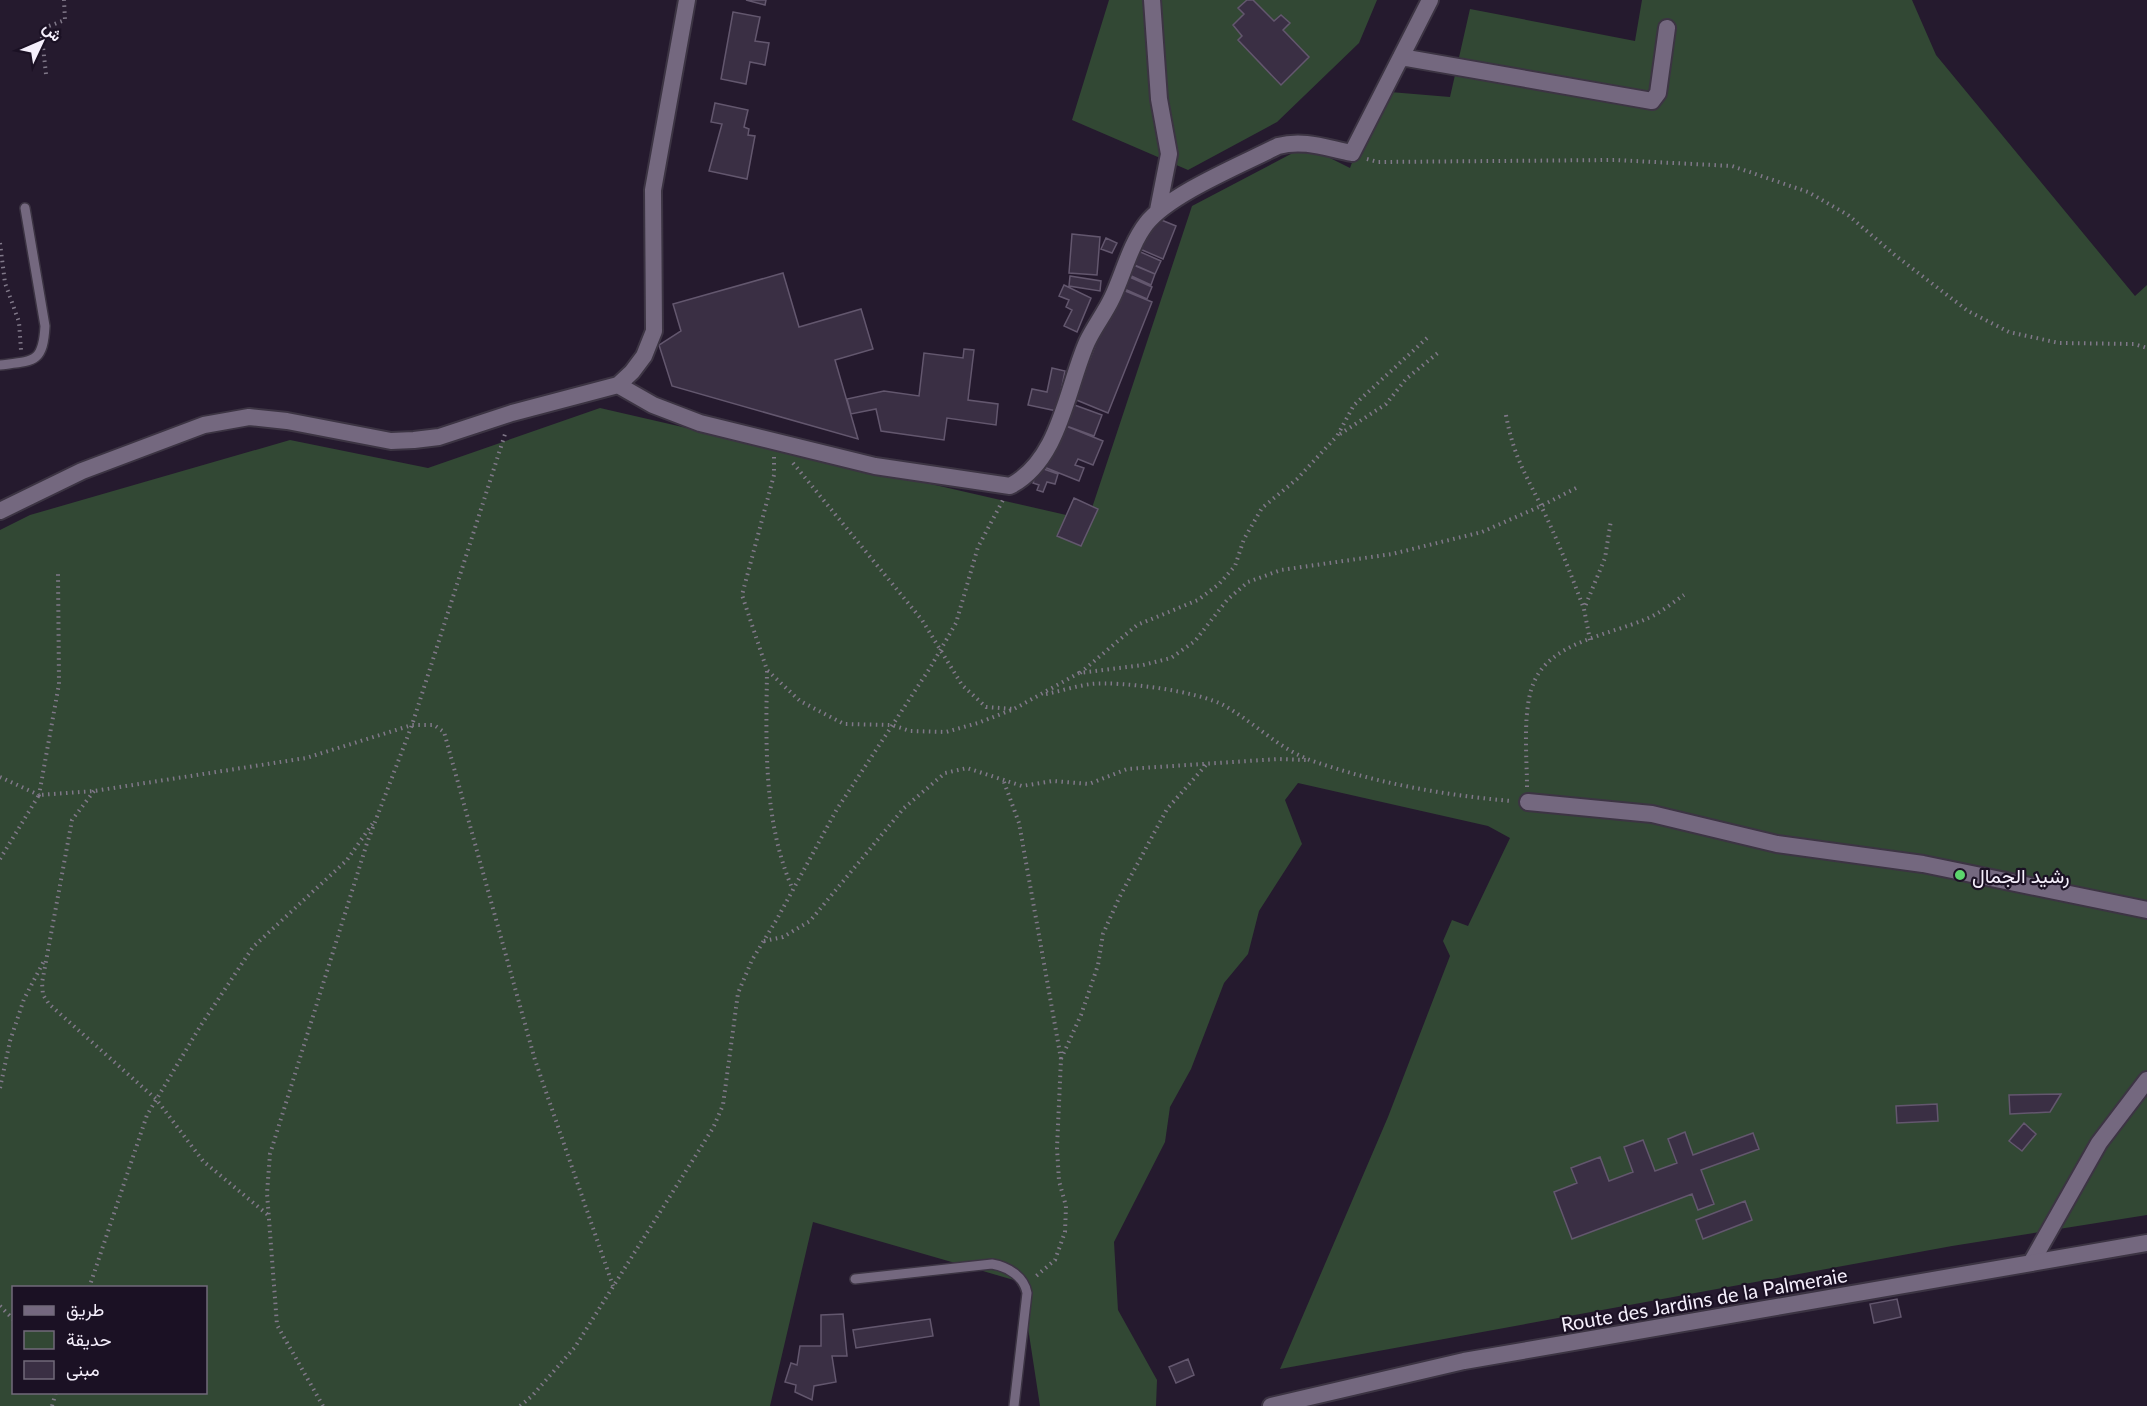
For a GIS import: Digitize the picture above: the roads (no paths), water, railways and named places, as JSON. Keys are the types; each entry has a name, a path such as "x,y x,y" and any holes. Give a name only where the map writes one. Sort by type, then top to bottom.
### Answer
{"street":[{"path":"0,511 82,471 204,425 249,417 287,421 391,441 440,437 512,413 618,385 644,356 654,332 653,190 687,0"},
{"path":"1152,0 1159,99 1169,154 1158,210"},
{"path":"618,385 653,405 700,423 875,466 1010,486 1028,477 1048,449 1088,340 1111,300 1144,225 1158,210 1278,146 1305,142 1352,153 1430,0"},
{"path":"1401,57 1652,101 1658,93 1667,28"},
{"path":"1528,802 1652,814 1778,844 1923,864 2147,910"},
{"path":"2031,1263 2099,1143 2147,1080"},
{"name":"Route des Jardins de la Palmeraie","path":"1270,1406 1464,1361 2147,1243"}],"lane":[{"path":"0,365 33,361 41,353 45,326 25,208"},
{"path":"855,1279 992,1264 1002,1266 1020,1278 1027,1293 1014,1406"}],"place":[{"name":"رشيد الجمال","path":"1960,875"}]}
